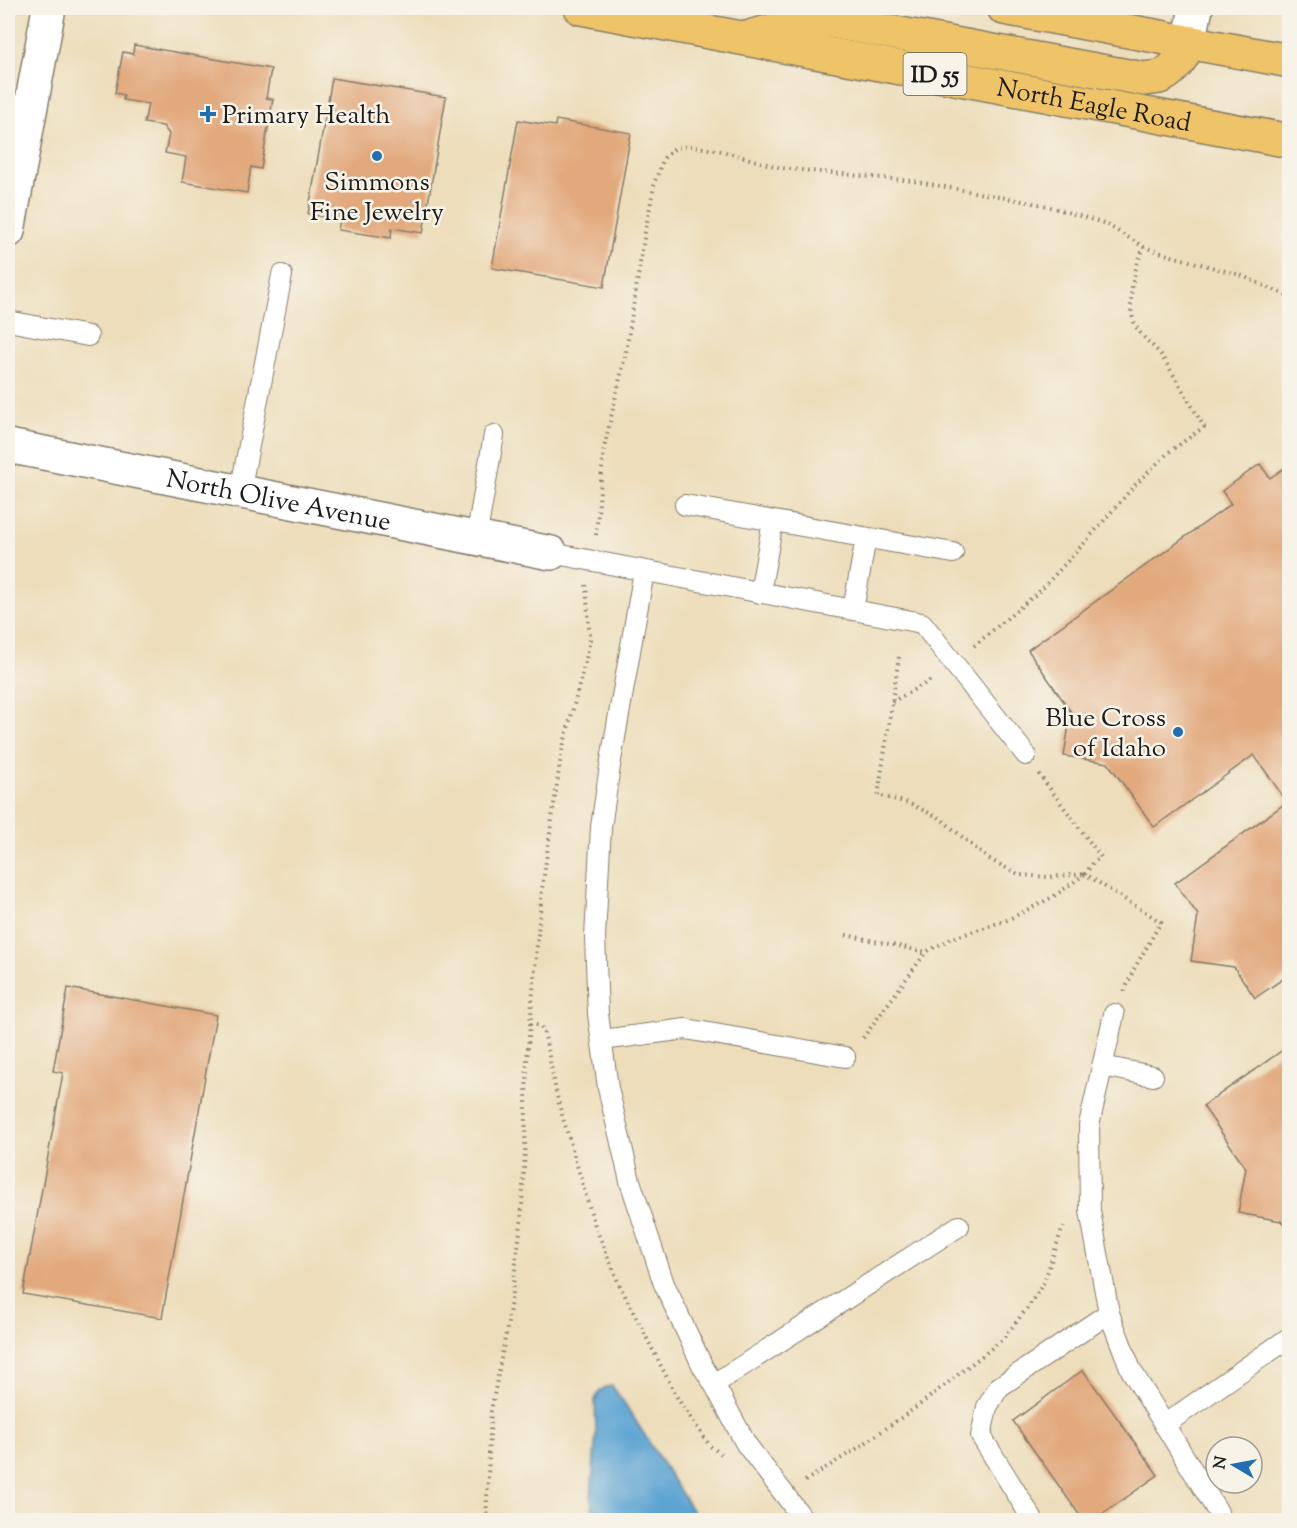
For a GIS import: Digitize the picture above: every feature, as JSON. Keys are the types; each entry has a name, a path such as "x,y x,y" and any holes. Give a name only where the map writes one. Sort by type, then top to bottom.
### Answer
{"highway":[{"name":"North Eagle Road","path":"580,8 1290,141"},
{"path":"1004,8 1290,61"},
{"path":"746,38 800,23 830,21 1144,79 1159,77 1171,70 1189,43"}],"street":[{"path":"8,231 49,8"},
{"path":"1189,43 1196,8"},
{"name":"North Olive Avenue","path":"8,446 551,553"}],"lane":[{"path":"240,492 282,276"},
{"path":"8,321 88,336"},
{"path":"476,539 495,435"},
{"path":"685,505 953,553"},
{"path":"760,593 773,521"},
{"path":"853,610 866,538"},
{"path":"551,553 922,623 1026,755"},
{"path":"644,571 601,827 595,937 598,1014 608,1088 633,1192 664,1284 703,1367 746,1444 804,1521"},
{"path":"1114,1014 1089,1125 1090,1210 1109,1313 1131,1371 1218,1512"},
{"path":"602,1040 686,1029 845,1057"},
{"path":"1102,1066 1153,1076"},
{"path":"714,1384 959,1226"},
{"path":"1033,1521 981,1436 987,1407 999,1387 1109,1313"},
{"path":"1164,1425 1290,1337"}],"path":[{"path":"595,542 604,448 626,352 645,232 658,173 664,158 675,148 691,146 722,151 781,168 913,181 1044,205 1106,224 1144,247 1240,275 1290,297"},
{"path":"892,702 936,676 1042,589 1134,486 1169,452 1204,427 1159,353 1137,330 1132,316 1131,293 1138,260 1144,247"},
{"path":"486,1521 491,1411 508,1323 521,1224 527,1059 542,889 561,755 590,639 585,581"},
{"path":"899,657 878,795 908,803 940,818 987,858 1020,875 1048,877 1085,874 1161,922 1133,971 1114,1014"},
{"path":"845,1057 861,1041 926,952 950,939 1007,920 1053,897 1085,874 1101,857 1026,755"},
{"path":"846,935 926,952"},
{"path":"530,1024 541,1026 545,1036 558,1101 595,1226 620,1286 678,1399 710,1446"},
{"path":"799,1485 861,1446 922,1403 1002,1340 1029,1306 1044,1282 1071,1209 1090,1183"}],"water":[{"path":"612,1386 697,1520 594,1520 591,1497 596,1432 595,1400 599,1391"}],"building":[{"name":"Primary Health","path":"134,45 271,69 266,98 273,99 261,169 251,167 247,193 182,182 186,157 165,153 169,134 163,126 144,123 148,104 123,100 124,95 115,93 123,52 133,54"},
{"name":"Simmons Fine Jewelry","path":"332,78 446,97 423,233 392,228 391,238 338,230 340,220 308,214"},
{"path":"518,120 555,126 556,120 631,133 604,287 492,268"},
{"name":"Blue Cross of Idaho","path":"1260,464 1270,478 1290,464 1290,731 1286,733 1290,739 1290,974 1255,998 1234,967 1191,961 1198,915 1175,883 1287,802 1254,755 1154,827 1108,763 1064,756 1071,712 1028,650 1231,504 1222,491"},
{"path":"68,988 216,1015 162,1318 23,1294 63,1073 53,1071"},
{"path":"1290,1045 1290,1233 1281,1221 1238,1213 1246,1168 1203,1106"},
{"path":"1083,1370 1158,1475 1094,1520 1083,1520 1013,1421"}],"place":[{"name":"Primary Health","path":"208,114"},
{"name":"Simmons Fine Jewelry","path":"377,156"},
{"name":"Blue Cross of Idaho","path":"1178,732"}]}
